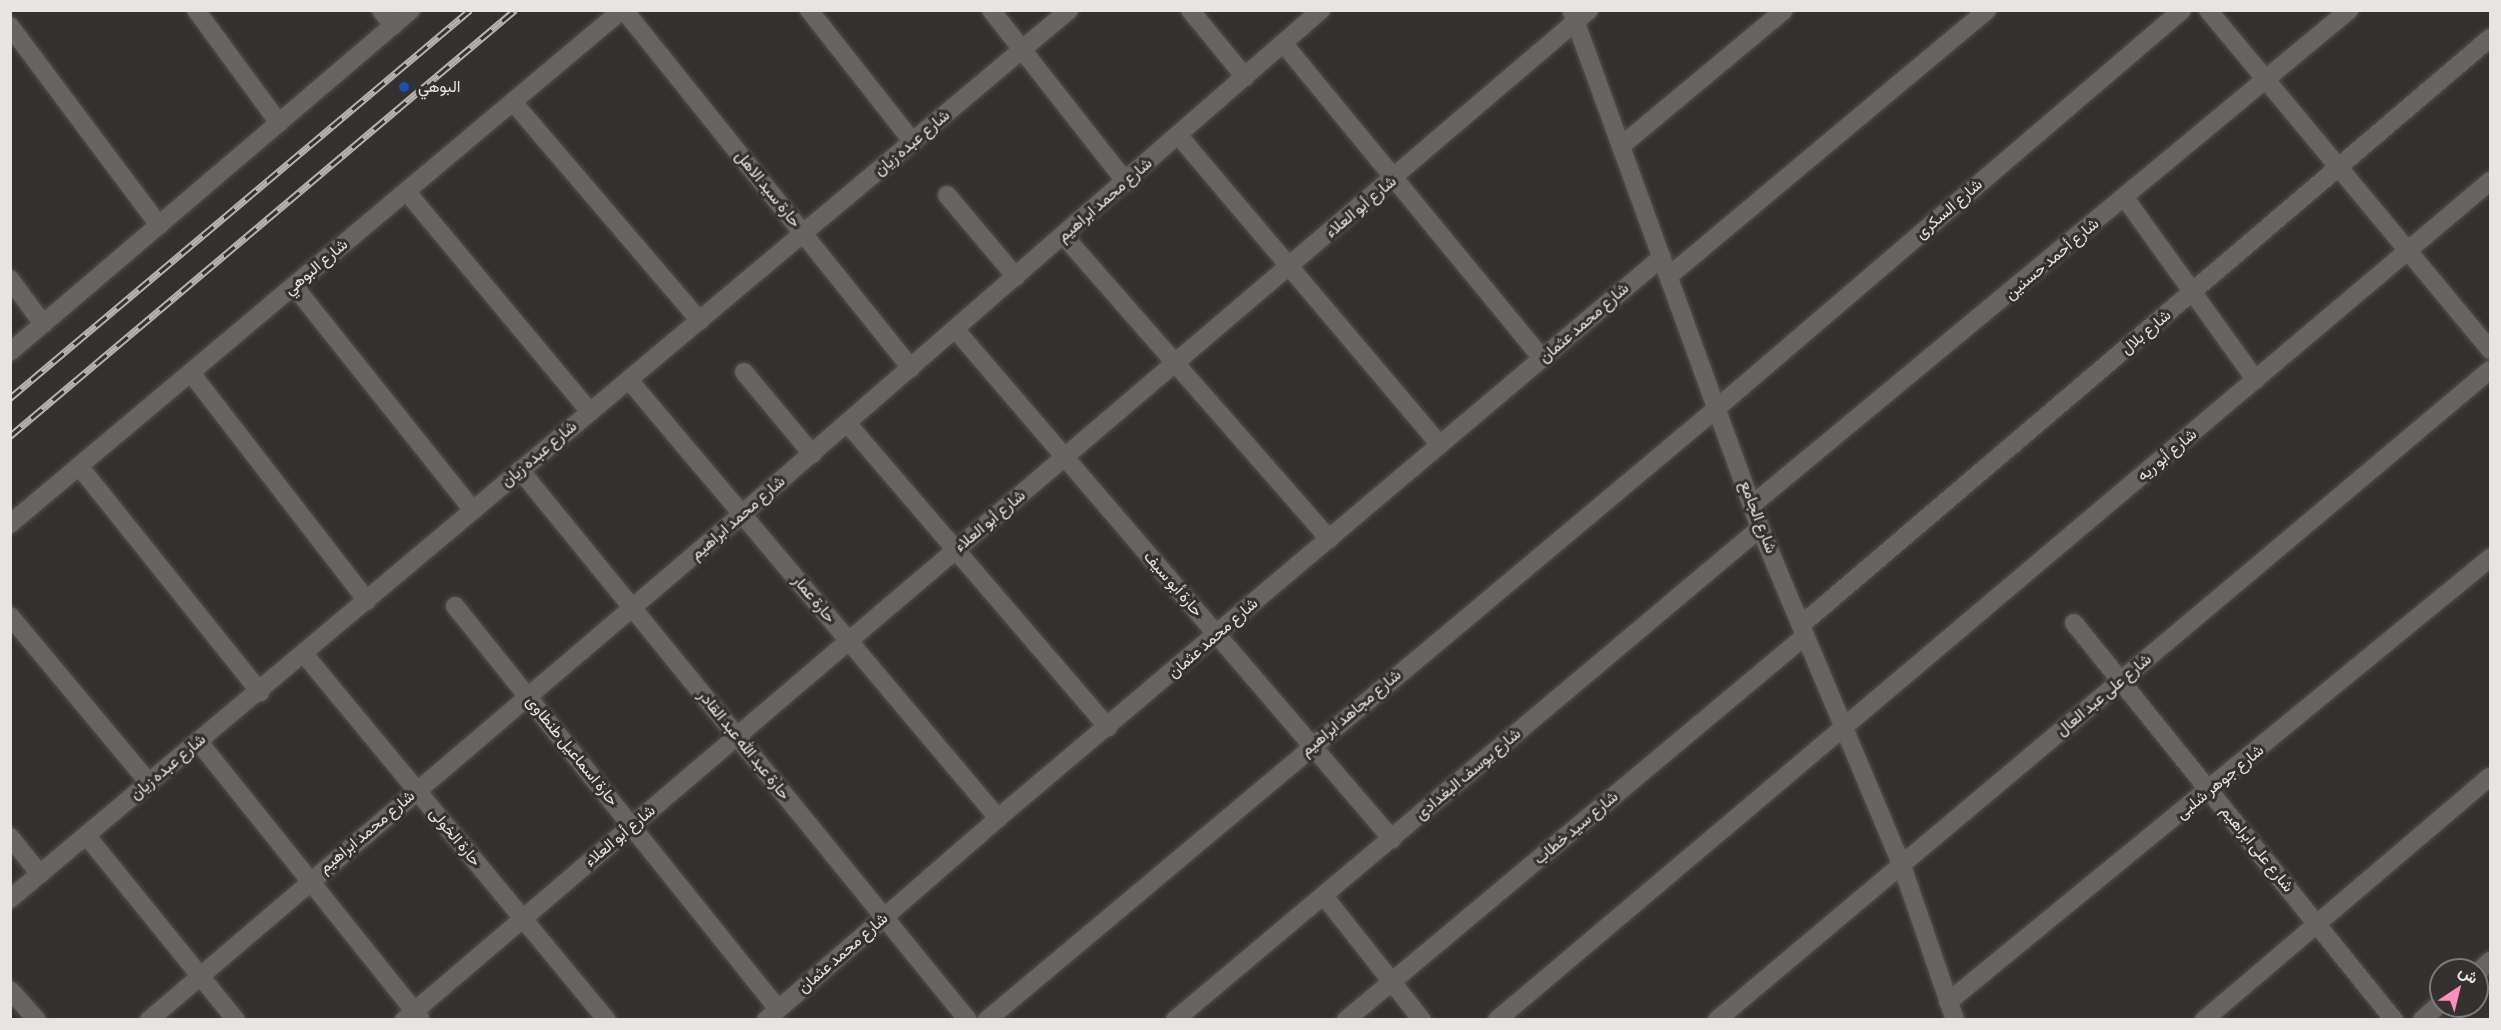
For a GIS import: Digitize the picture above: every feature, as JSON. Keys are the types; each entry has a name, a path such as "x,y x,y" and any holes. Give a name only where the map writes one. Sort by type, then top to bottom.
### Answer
{"street":[{"path":"196,10 279,123"},
{"path":"381,10 393,26"},
{"path":"10,352 411,10"},
{"name":"شارع البوهي","path":"10,524 623,10"},
{"name":"حارة سيد الاهل","path":"623,10 911,368"},
{"path":"809,10 913,142"},
{"path":"991,10 1126,182"},
{"name":"شارع عبده زيان","path":"10,899 260,692 520,470 1069,10"},
{"path":"1190,10 1245,77"},
{"name":"شارع محمد ابراهيم","path":"149,1020 812,454 1321,10"},
{"path":"1621,146 1784,10"},
{"path":"1669,276 1987,10"},
{"name":"شارع السكرى","path":"1717,408 2181,10"},
{"path":"2208,10 2490,350"},
{"name":"شارع أحمد حسنين","path":"1752,505 2349,10"},
{"name":"شارع الجامع","path":"1579,14 1621,146 1760,528 1901,863 1951,1014"},
{"name":"شارع أبو العلاء","path":"413,1017 631,826 1394,179 1579,14"},
{"path":"10,26 159,225"},
{"name":"شارع بلال","path":"1803,630 2490,38"},
{"path":"1282,44 1543,358"},
{"path":"513,102 700,321"},
{"path":"1179,136 1440,445"},
{"name":"شارع أبو ريه","path":"1497,1020 2490,181"},
{"path":"406,191 590,412"},
{"path":"946,195 1016,277"},
{"path":"2125,198 2256,380"},
{"path":"1064,236 1329,539"},
{"name":"شارع محمد عثمان","path":"772,1014 998,818 1108,728 1662,257"},
{"path":"10,279 43,324"},
{"path":"294,286 473,510"},
{"name":"حارة أبو سيف","path":"955,329 1392,839"},
{"name":"شارع على عبد العال","path":"1717,1020 2490,370"},
{"path":"744,372 812,454"},
{"path":"191,373 367,601"},
{"name":"حارة عمار","path":"629,380 998,818"},
{"name":"شارع مجاهد ابراهيم","path":"987,1020 1717,408"},
{"path":"847,423 1108,728"},
{"path":"79,466 260,692"},
{"name":"حارة عبد الله عبد القادر","path":"520,470 968,1020"},
{"name":"شارع يوسف البغدادى","path":"1175,1020 1760,528"},
{"name":"شارع جوهر شلبى","path":"1951,1014 2210,790 2490,558"},
{"name":"حارة اسماعيل طنطاوى","path":"455,606 631,826 772,1014"},
{"path":"10,616 149,783"},
{"name":"شارع على ابراهيم","path":"2074,623 2394,1020"},
{"name":"شارع سيد خطاب","path":"1346,1020 1803,630"},
{"name":"حارة الخولى","path":"304,654 608,1020"},
{"path":"198,741 310,881 413,1017"},
{"path":"2204,1020 2490,777"},
{"path":"86,835 236,1020"},
{"path":"10,837 40,874"},
{"path":"1324,896 1422,1020"},
{"path":"10,990 37,1020"}],"railway":[{"path":"10,398 470,10"},
{"path":"10,436 515,10"}],"place":[{"name":"البوهي","path":"404,87"}]}
